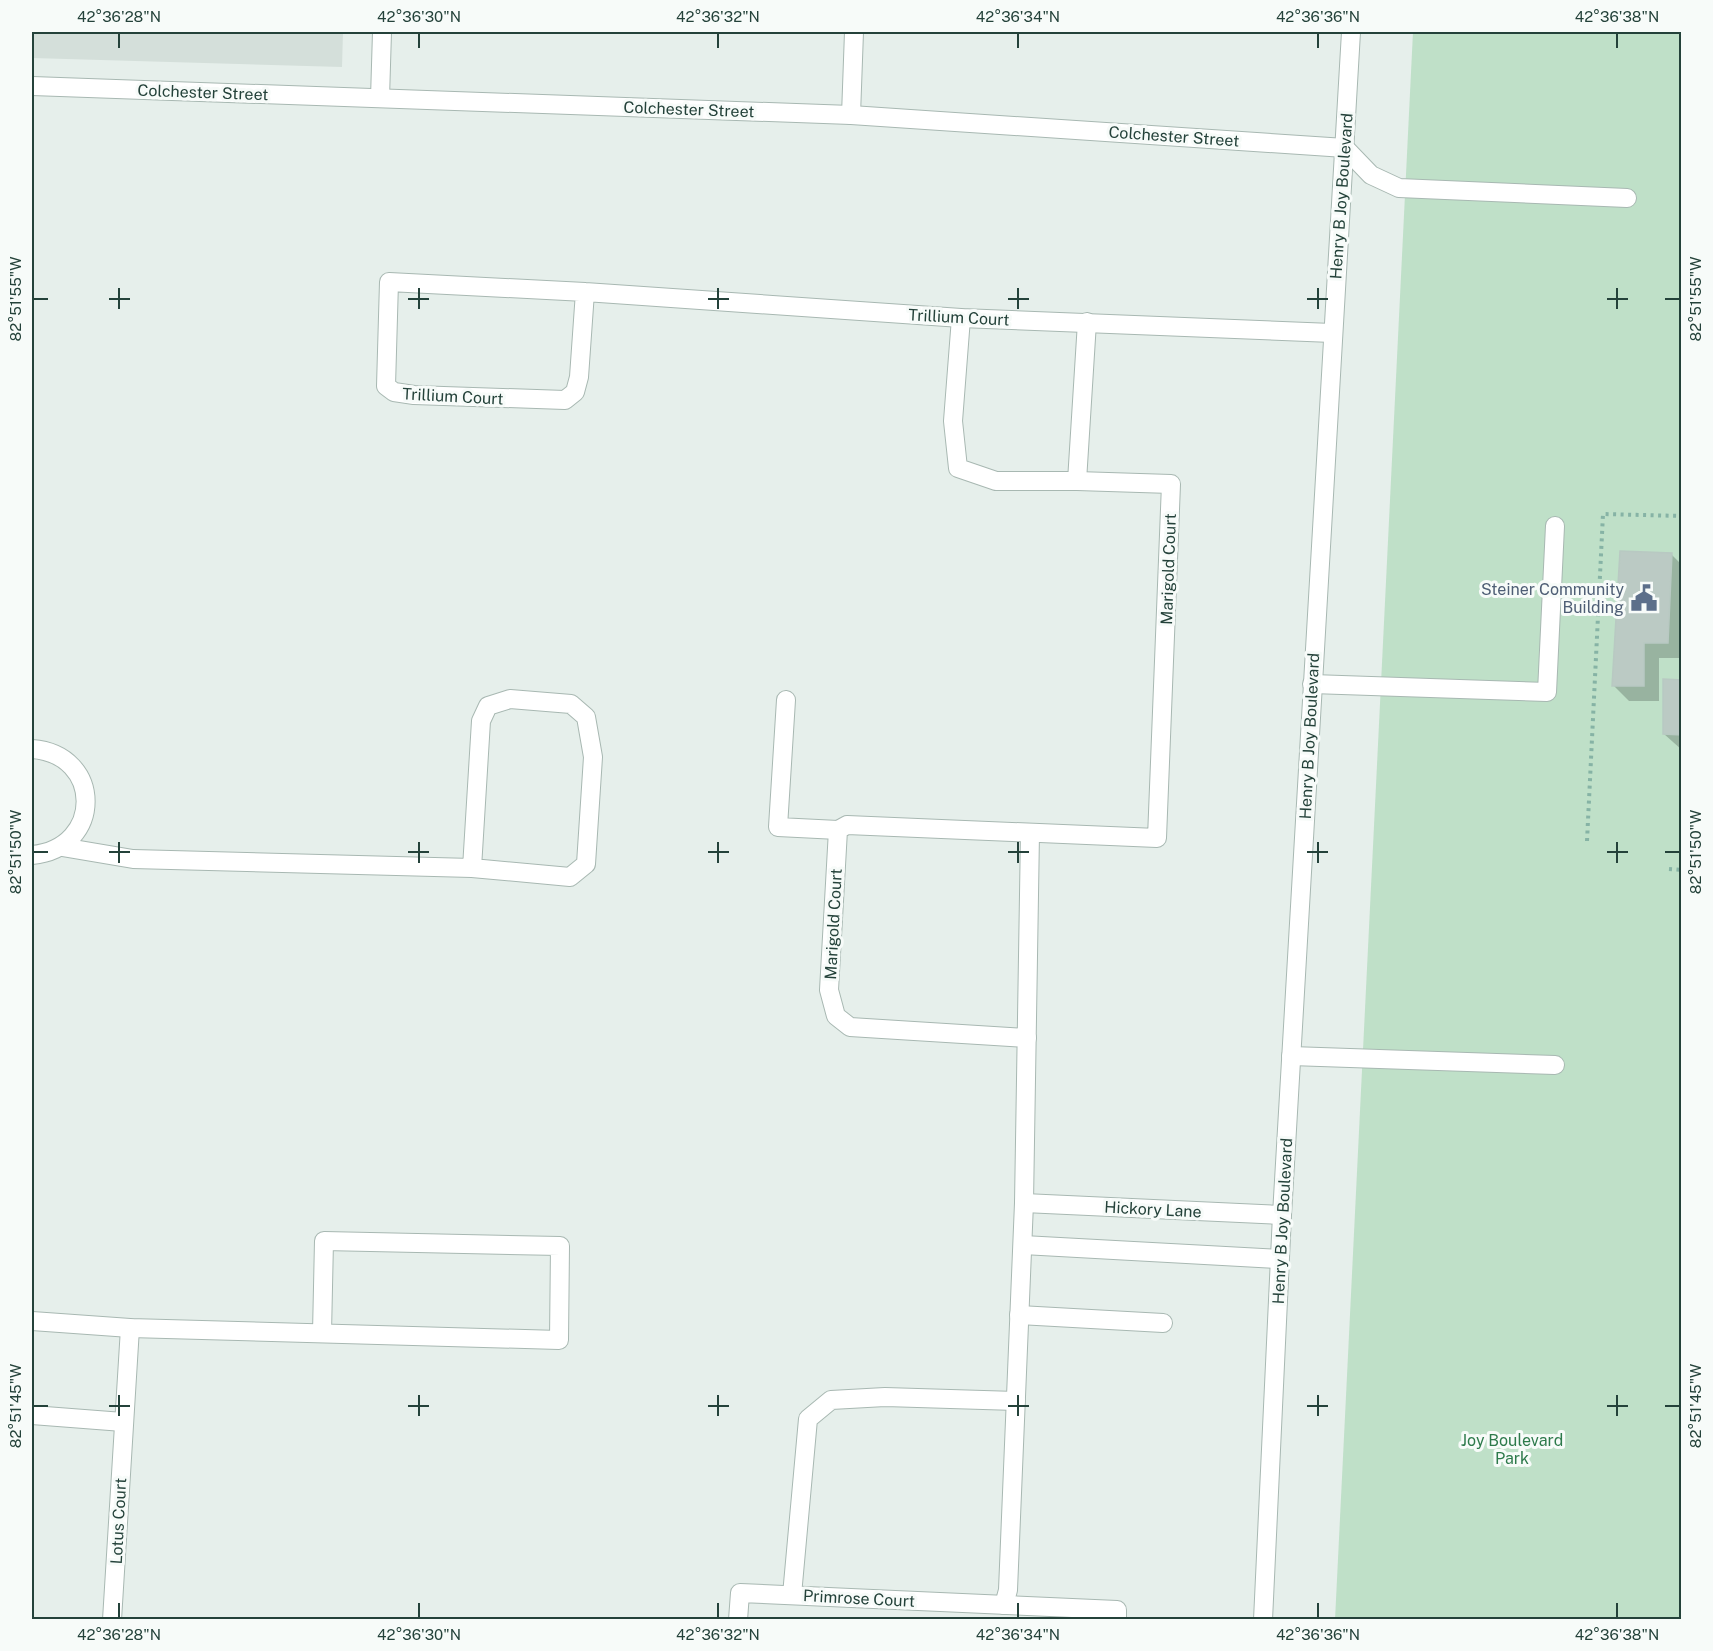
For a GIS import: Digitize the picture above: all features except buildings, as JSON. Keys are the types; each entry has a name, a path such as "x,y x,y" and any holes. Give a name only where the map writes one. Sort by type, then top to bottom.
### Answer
{"street":[{"path":"380,98 382,32"},
{"path":"851,115 854,32"},
{"name":"Henry B Joy Boulevard","path":"1263,1620 1282,1215 1351,32"},
{"name":"Colchester Street","path":"32,86 851,115 1345,148"},
{"path":"1345,148 1371,175 1399,188 1627,198"},
{"name":"Trillium Court","path":"585,292 579,377 574,392 565,400 414,395 394,392 386,386 389,282 585,292 961,318 1332,333"},
{"name":"Marigold Court","path":"961,318 953,421 958,468 996,481 1171,484 1157,838 848,825 838,830 829,990 836,1016 850,1027 1027,1038"},
{"path":"1077,481 1087,322"},
{"path":"1312,684 1547,692 1555,526"},
{"path":"62,847 133,859 471,868 570,876 586,864 593,757 586,717 571,704 510,699 488,706 481,721 471,868"},
{"path":"786,700 778,827 838,830"},
{"path":"32,749 46,750 62,757 75,769 84,784 86,802 84,820 75,835 62,847 32,855"},
{"path":"1004,1605 1008,1590 1023,1245 1030,833"},
{"path":"1291,1056 1555,1065"},
{"name":"Hickory Lane","path":"1024,1203 1282,1215"},
{"path":"32,1321 130,1328 559,1340 561,1246 324,1241 322,1333"},
{"path":"1023,1245 1280,1259"},
{"path":"1020,1315 1163,1323"},
{"name":"Lotus Court","path":"112,1620 130,1328"},
{"name":"Primrose Court","path":"1016,1401 885,1397 831,1400 808,1419 792,1595 1117,1610 1117,1620"},
{"path":"32,1415 123,1422"},
{"path":"738,1620 740,1593 792,1595"}],"path":[{"path":"1587,841 1603,514 1682,516"},
{"path":"1669,869 1682,870"}],"shaded area":[{"path":"32,32 343,32 342,67 32,58"}],"green space":[{"name":"Joy Boulevard Park","path":"1413,32 1681,32 1681,1619 1335,1620"}],"place":[{"name":"Steiner Community Building","path":"1644,598"}]}
